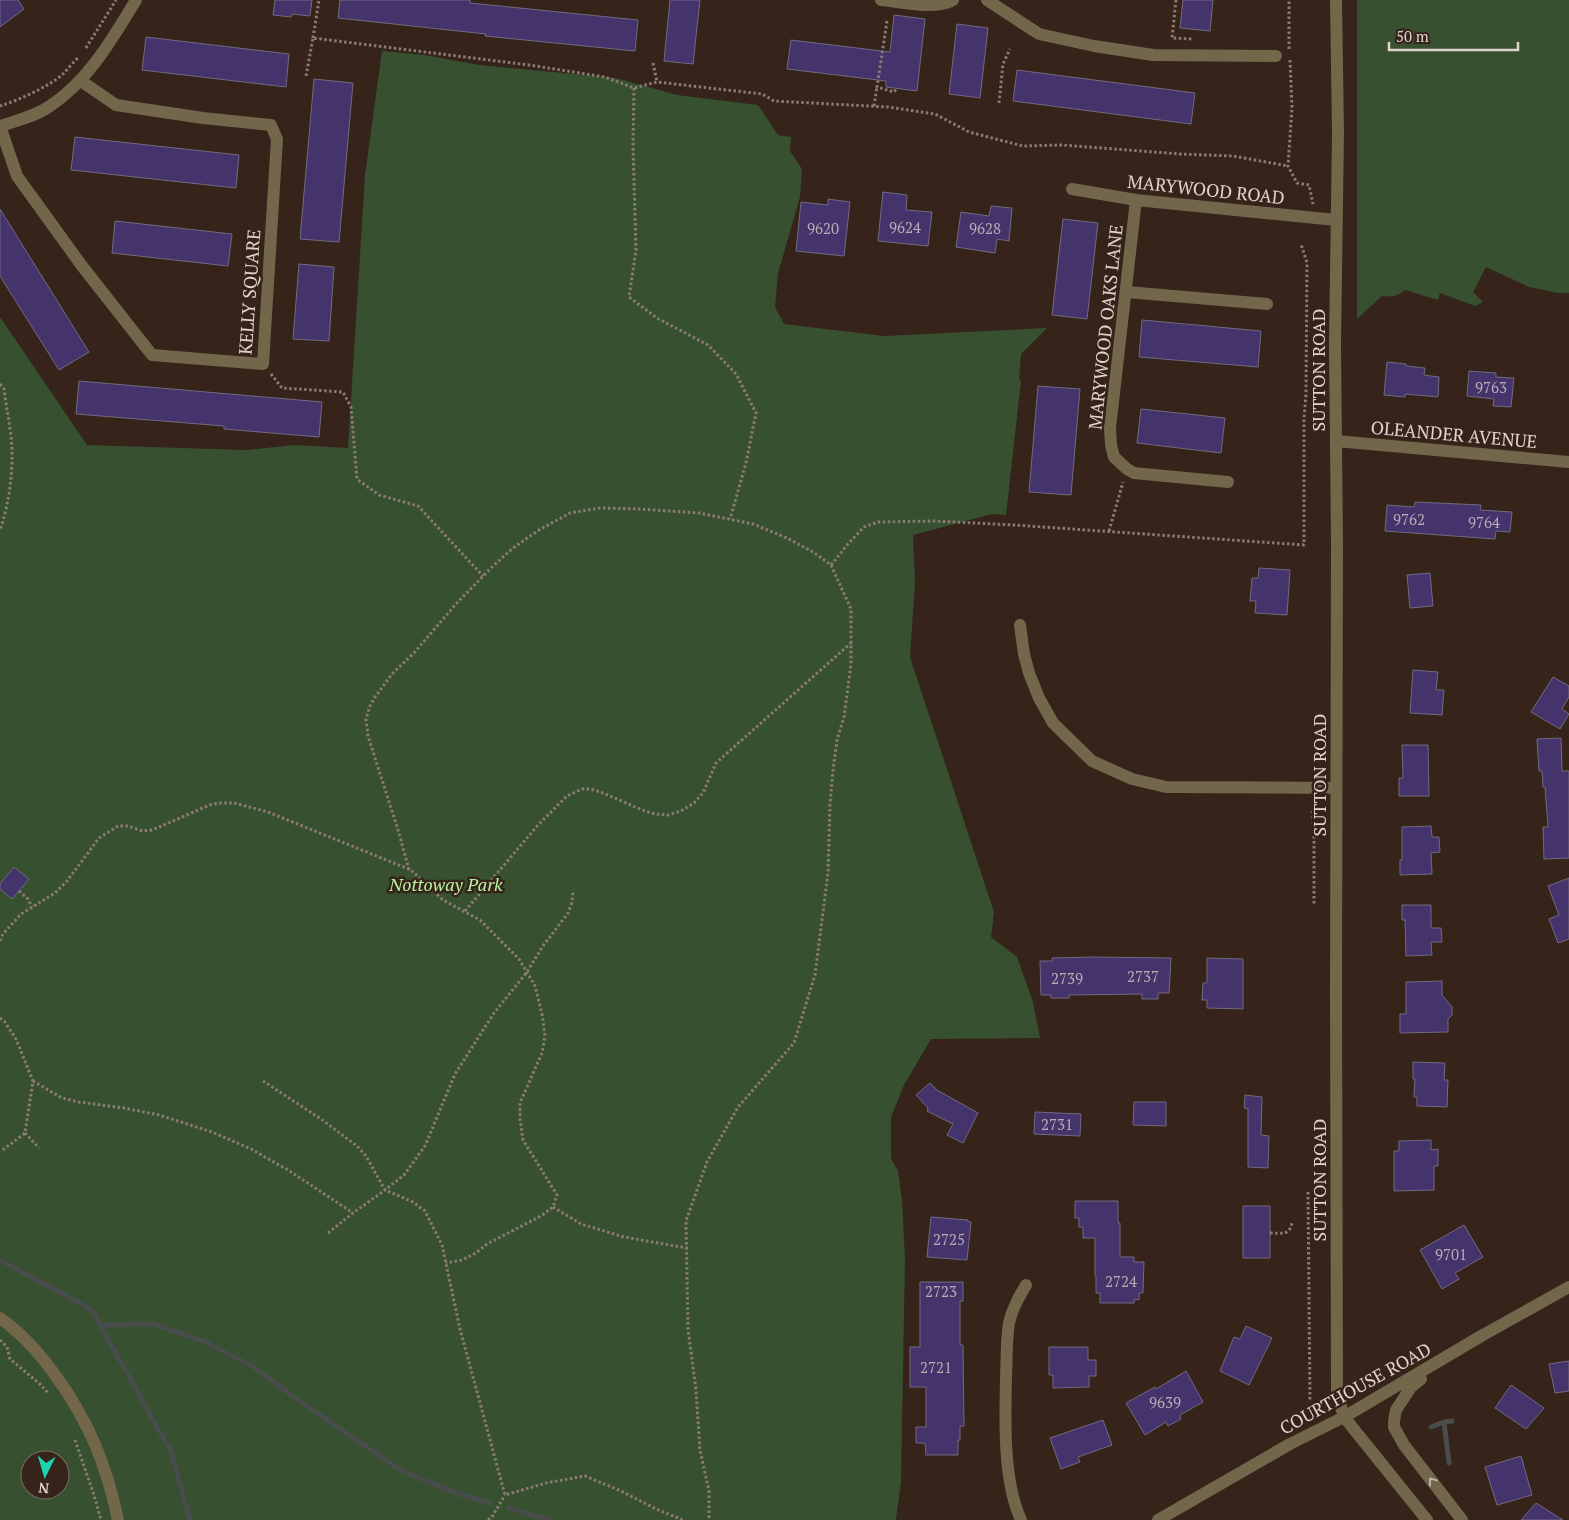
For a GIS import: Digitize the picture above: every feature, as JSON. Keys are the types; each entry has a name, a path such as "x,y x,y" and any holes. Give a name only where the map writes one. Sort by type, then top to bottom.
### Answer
{"street":[{"path":"0,126 49,107 81,81 102,54 136,0"},
{"path":"881,0 934,5 953,0"},
{"path":"987,0 1039,34 1094,46 1153,54 1276,56"},
{"name":"SUTTON ROAD","path":"1336,0 1338,132 1335,345 1337,1393 1344,1418 1427,1520"},
{"name":"KELLY SQUARE","path":"0,126 17,176 82,266 152,355 263,364 277,139 270,125 203,118 116,105 81,81"},
{"name":"MARYWOOD ROAD","path":"1072,189 1136,200 1336,220"},
{"name":"MARYWOOD OAKS LANE","path":"1136,200 1110,428 1114,457 1120,464 1134,473 1228,482"},
{"path":"1127,292 1267,304"},
{"name":"OLEANDER AVENUE","path":"1336,441 1569,462"},
{"path":"1020,625 1026,663 1038,698 1053,723 1092,761 1132,779 1166,787 1336,788"},
{"path":"1021,1520 1015,1507 1010,1478 1006,1439 1006,1387 1007,1345 1010,1322 1014,1306 1026,1285"},
{"name":"COURTHOUSE ROAD","path":"1158,1520 1290,1444 1344,1418 1569,1287"},
{"path":"0,1318 22,1336 37,1352 70,1397 85,1422 101,1456 118,1520"},
{"path":"1438,1362 1411,1387 1401,1400 1396,1410 1394,1427 1404,1445 1462,1520"}],"path":[{"path":"0,106 48,85 62,75 82,54 116,0"},
{"path":"306,76 319,0"},
{"path":"1176,0 1172,38 1201,39"},
{"path":"1289,0 1292,108 1288,166 1297,183 1309,186 1313,205"},
{"path":"874,107 888,21"},
{"path":"313,38 605,77 634,88 657,82 762,94 774,101 874,107 935,114 969,132 1023,146 1062,145 1233,156 1288,166"},
{"path":"999,103 1003,64 1010,49"},
{"path":"653,63 657,82"},
{"path":"877,87 894,92 897,88"},
{"path":"634,88 633,146 636,250 629,297 657,318 708,345 736,374 756,413 746,463 730,519"},
{"path":"831,565 864,527 878,522 934,521 1014,525 1304,545 1307,263 1301,244"},
{"path":"263,364 282,388 344,392 350,407 357,479 379,495 418,506 483,576"},
{"path":"0,384 4,389 11,438 11,478 6,513 0,530"},
{"path":"1109,531 1123,482"},
{"path":"409,870 368,736 366,719 375,697 392,674 414,653 455,605 513,548 570,513 600,508 640,509 699,513 753,524 787,538 813,552 831,565 851,609 851,664 844,717 837,740 832,770 828,873 815,975 794,1043 738,1107 707,1162 686,1221 688,1329 696,1390 700,1450 709,1491 709,1520"},
{"path":"465,911 538,825 567,796 582,790 591,789 642,810 668,815 681,811 694,803 703,793 716,763 851,643"},
{"path":"0,941 3,934 21,914 55,893 67,881 100,838 118,826 128,826 142,831 152,830 210,805 219,803 234,803 268,812 409,870 422,879 443,900 480,920 519,959 535,986 545,1036 542,1053 520,1103 520,1120 523,1140 557,1195 553,1207 541,1216 487,1244 476,1253 462,1260 446,1263"},
{"path":"1312,811 1314,906"},
{"path":"19,891 28,899 32,907"},
{"path":"328,1233 404,1175 425,1146 455,1074 494,1013 527,972 543,946 568,913 573,891"},
{"path":"0,1018 16,1040 33,1081 25,1133 0,1150"},
{"path":"33,1081 62,1098 159,1115 212,1132 251,1149 288,1170 353,1213"},
{"path":"264,1081 321,1119 357,1146 366,1156 385,1190 413,1202 425,1211 442,1246 460,1330 505,1495"},
{"path":"25,1133 40,1148"},
{"path":"1308,1192 1310,1401"},
{"path":"553,1207 581,1224 624,1237 687,1248"},
{"path":"1270,1233 1287,1233 1291,1229 1292,1222"},
{"path":"0,1340 7,1347 10,1359 40,1384 52,1397"},
{"path":"73,1435 83,1460 101,1520"},
{"path":"488,1520 492,1517 505,1495 546,1483 585,1476 683,1520"}],"green space":[{"path":"1357,0 1569,0 1569,293 1558,293 1529,287 1486,267 1473,292 1483,302 1475,306 1440,293 1438,300 1405,290 1394,296 1382,296 1357,319"},
{"name":"Nottoway Park","path":"382,51 424,55 479,65 616,78 677,95 758,105 778,135 791,137 790,151 802,169 800,197 778,273 775,307 784,324 884,336 1047,328 1021,354 1019,380 1021,381 1006,515 992,514 913,535 915,583 910,657 994,912 991,937 1017,957 1033,1002 1040,1038 931,1039 904,1085 891,1117 891,1158 898,1171 902,1200 905,1259 901,1481 896,1520 0,1520 0,317 87,445 246,450 294,445 348,448 365,175"}],"building":[{"path":"0,0 18,0 24,9 0,27"},
{"path":"275,0 312,0 310,16 292,14 291,17 273,15"},
{"path":"340,0 470,0 470,3 638,20 635,51 485,36 486,34 338,18"},
{"path":"670,0 700,0 693,64 664,61"},
{"path":"1183,0 1213,0 1210,31 1180,28"},
{"path":"894,15 925,19 917,91 886,87 886,81 787,69 791,40 890,52"},
{"path":"957,24 988,28 980,98 949,94"},
{"path":"146,37 289,54 286,87 142,70"},
{"path":"1017,70 1195,93 1191,124 1013,101"},
{"path":"314,79 353,83 339,242 300,239"},
{"path":"75,137 239,155 236,188 71,170"},
{"path":"883,192 907,195 906,210 932,212 928,246 878,241"},
{"path":"828,199 850,202 844,256 796,251 801,202 828,205"},
{"path":"991,206 1012,208 1009,241 997,239 995,253 956,247 961,212 989,216"},
{"path":"0,209 89,352 59,370 0,276"},
{"path":"1063,219 1098,223 1087,319 1052,315"},
{"path":"115,221 232,234 228,266 112,253"},
{"path":"299,264 334,267 329,341 293,339"},
{"path":"1142,320 1261,331 1258,367 1139,357"},
{"path":"1387,362 1425,368 1424,375 1439,377 1438,397 1405,394 1405,397 1384,395"},
{"path":"1469,371 1496,373 1496,377 1514,378 1511,407 1493,406 1494,399 1467,396"},
{"path":"79,381 322,402 319,437 224,429 224,426 76,414"},
{"path":"1038,386 1080,389 1071,495 1029,492"},
{"path":"1141,409 1225,418 1221,453 1137,443"},
{"path":"1415,502 1481,505 1480,510 1512,512 1510,532 1496,531 1495,539 1385,531 1387,505 1414,507"},
{"path":"1259,568 1290,570 1287,615 1255,613 1256,601 1250,601 1252,578 1258,578"},
{"path":"1430,573 1433,606 1410,608 1407,575"},
{"path":"1413,670 1438,672 1436,690 1444,690 1442,715 1410,713"},
{"path":"1553,677 1569,686 1569,697 1562,709 1569,714 1560,729 1531,712"},
{"path":"1561,738 1562,771 1569,771 1569,858 1544,859 1543,827 1548,827 1545,787 1543,787 1542,771 1539,771 1537,739"},
{"path":"1402,745 1428,745 1429,796 1399,796 1399,778 1403,778"},
{"path":"1431,826 1432,837 1439,837 1440,852 1431,853 1432,874 1400,875 1402,827"},
{"path":"14,867 29,879 12,899 0,889 0,884"},
{"path":"1569,878 1569,939 1558,943 1549,919 1559,915 1548,886"},
{"path":"1402,905 1431,905 1431,928 1441,928 1442,942 1431,942 1432,955 1406,956 1405,920 1402,920"},
{"path":"1052,958 1171,958 1169,993 1158,993 1158,999 1142,999 1142,994 1069,995 1069,998 1051,998 1051,995 1041,995 1040,961 1052,961"},
{"path":"1207,958 1243,959 1243,1009 1207,1008 1207,1000 1202,1000 1203,983 1207,983"},
{"path":"1442,981 1442,995 1452,1007 1452,1015 1448,1019 1448,1032 1400,1033 1400,1014 1406,1014 1406,982"},
{"path":"1413,1062 1445,1063 1444,1080 1448,1080 1447,1107 1417,1106 1417,1097 1414,1097 1415,1079 1413,1079"},
{"path":"930,1083 937,1090 978,1113 963,1143 947,1135 953,1124 927,1111 928,1108 916,1095"},
{"path":"1245,1095 1262,1097 1261,1135 1269,1136 1268,1168 1248,1167 1248,1109 1244,1108"},
{"path":"1134,1102 1166,1102 1166,1126 1133,1125"},
{"path":"1035,1112 1081,1114 1080,1136 1034,1134"},
{"path":"1431,1140 1431,1150 1438,1149 1438,1166 1434,1166 1434,1190 1394,1191 1394,1151 1399,1151 1399,1141"},
{"path":"1075,1201 1118,1201 1120,1257 1134,1257 1134,1262 1144,1262 1143,1293 1139,1293 1139,1300 1135,1299 1134,1303 1100,1303 1100,1293 1096,1293 1095,1238 1083,1238 1083,1227 1079,1227 1079,1218 1075,1218"},
{"path":"1243,1206 1270,1206 1270,1258 1243,1258"},
{"path":"931,1217 968,1220 971,1222 967,1260 927,1257"},
{"path":"1464,1225 1483,1257 1455,1273 1459,1279 1442,1289 1420,1250"},
{"path":"920,1282 963,1282 963,1301 960,1301 960,1345 963,1345 964,1426 960,1426 958,1455 926,1455 925,1443 916,1443 916,1427 926,1427 926,1387 910,1387 910,1347 920,1347"},
{"path":"1246,1326 1272,1338 1249,1385 1220,1371 1234,1337 1240,1339"},
{"path":"1049,1347 1088,1347 1088,1360 1096,1360 1096,1376 1089,1376 1089,1387 1053,1388 1053,1375 1049,1375"},
{"path":"1569,1361 1569,1391 1555,1393 1549,1364"},
{"path":"1186,1371 1203,1402 1180,1415 1181,1419 1168,1426 1166,1422 1145,1435 1126,1403 1155,1387 1156,1389"},
{"path":"1511,1385 1544,1408 1526,1429 1495,1408"},
{"path":"1103,1420 1112,1445 1078,1457 1080,1462 1061,1469 1050,1438"},
{"path":"1521,1456 1532,1495 1497,1505 1485,1467"},
{"path":"1536,1503 1563,1520 1521,1520"}],"waterway":[{"path":"0,1260 92,1310 171,1452 190,1520"},
{"path":"101,1325 153,1324 203,1341 254,1367 302,1403 402,1471 461,1495 490,1503"},
{"path":"1431,1427 1452,1421"},
{"path":"1444,1422 1449,1463"},
{"path":"508,1508 549,1520"}]}
